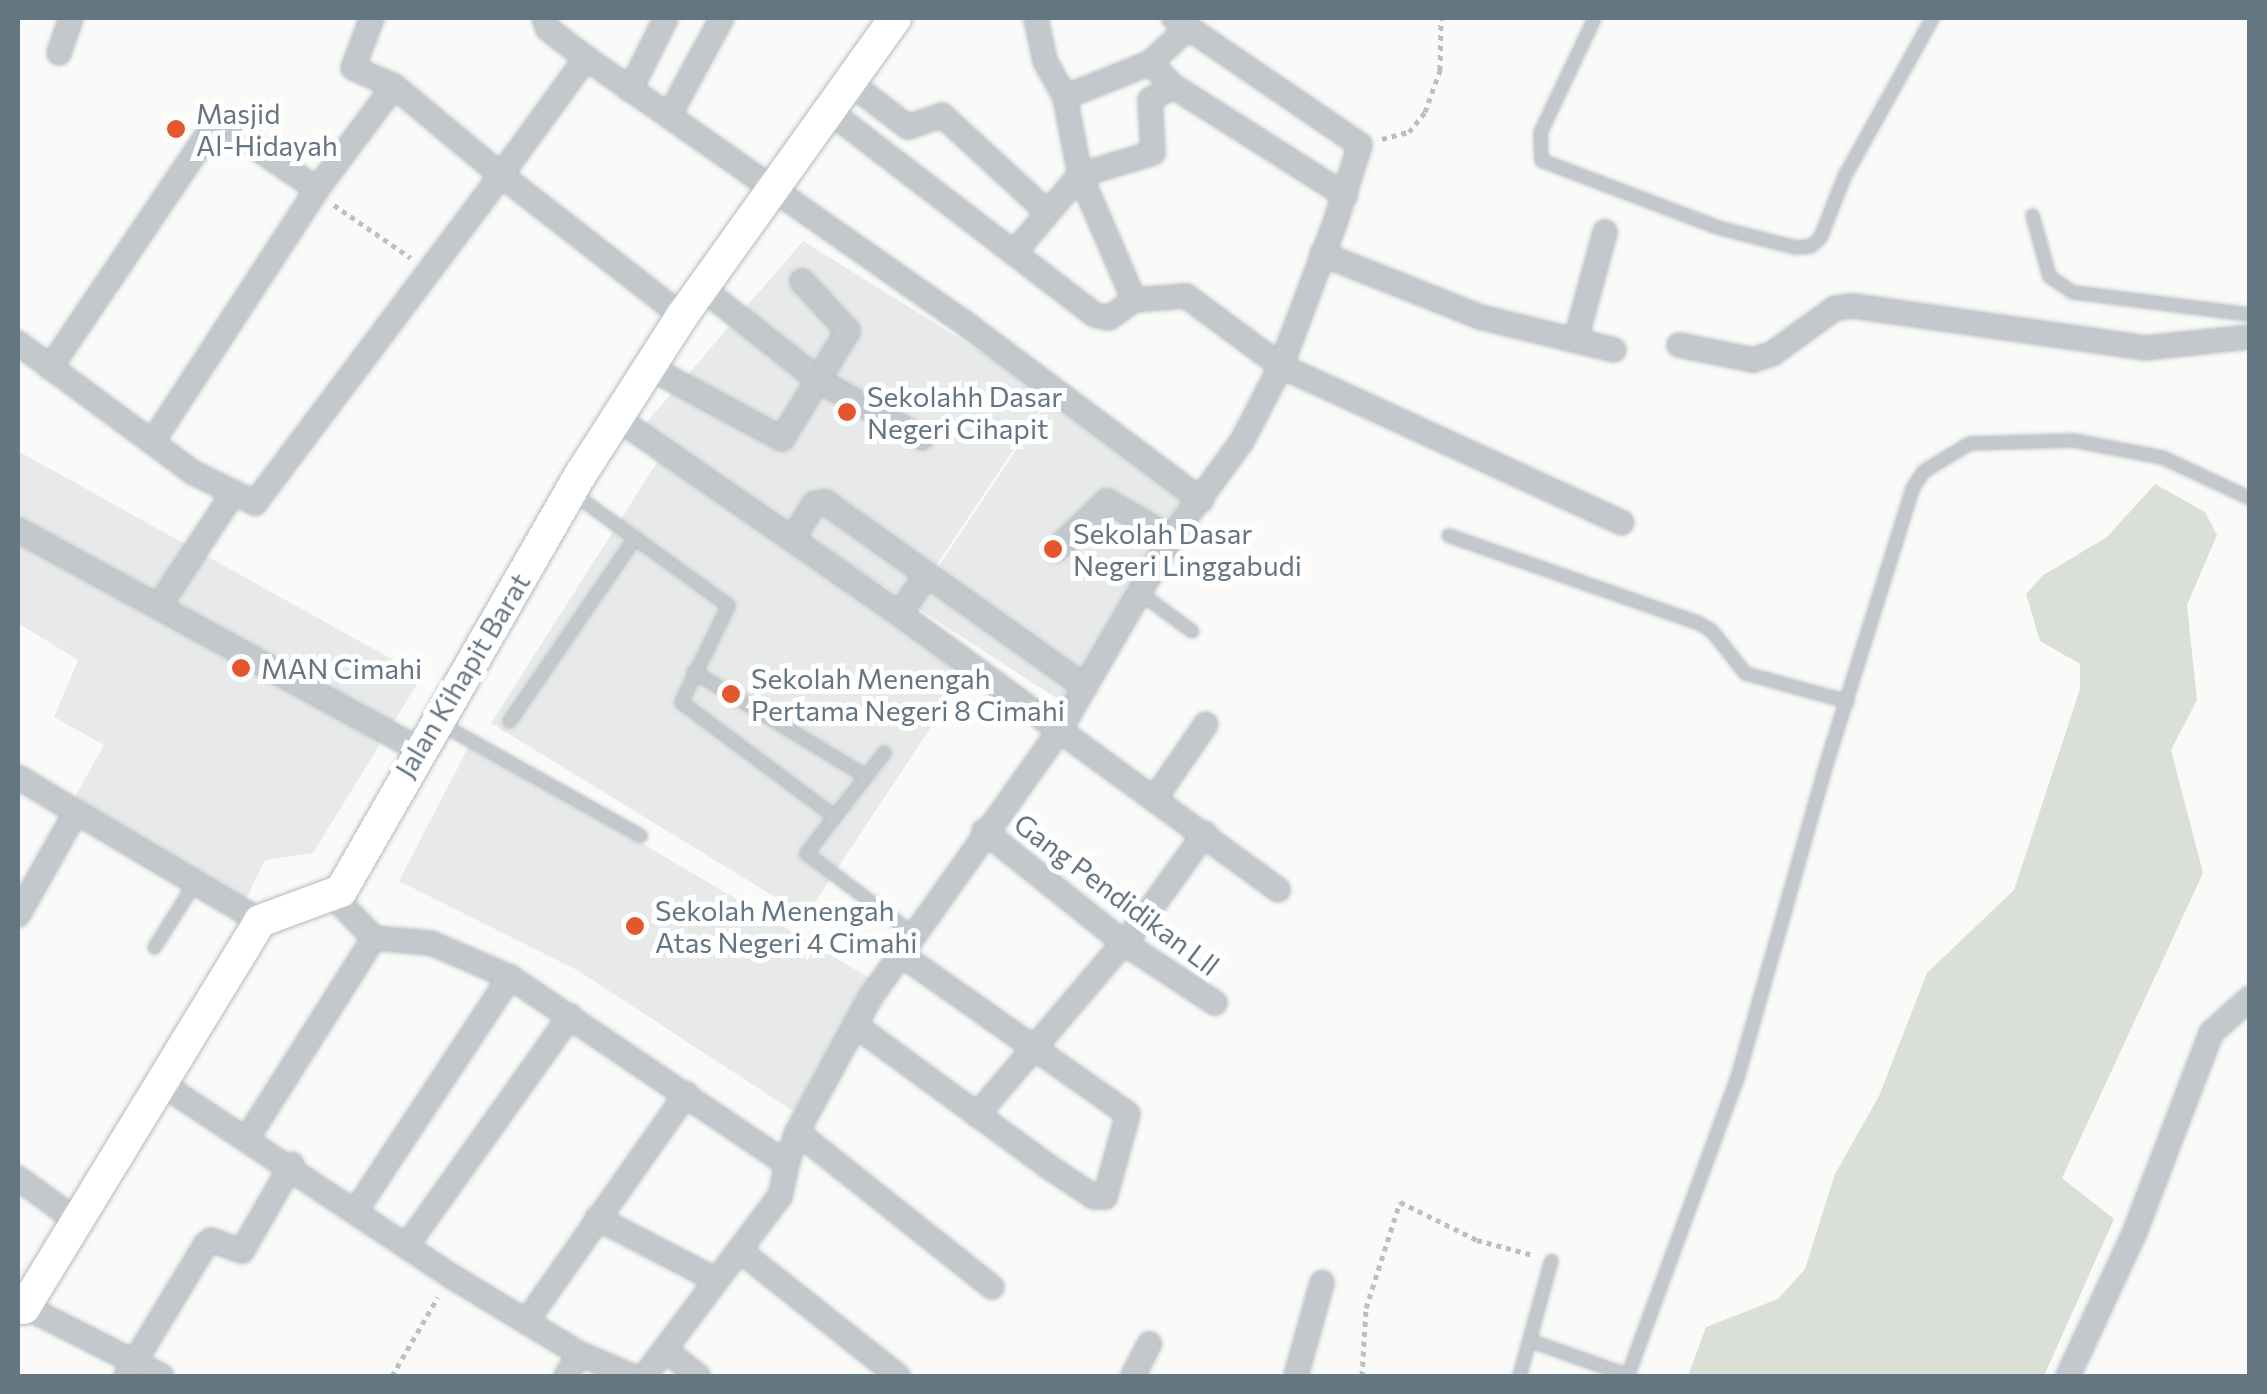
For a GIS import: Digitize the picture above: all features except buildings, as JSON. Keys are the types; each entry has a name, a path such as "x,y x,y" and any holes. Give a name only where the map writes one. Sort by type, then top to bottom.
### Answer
{"street":[{"path":"59,52 70,18"},
{"path":"544,18 548,29 586,58 670,114 1202,500"},
{"path":"630,90 666,18"},
{"path":"670,114 722,18"},
{"name":"Jalan Kihapit Barat","path":"334,898 426,734 616,418 682,316 777,191 895,18"},
{"path":"1036,18 1045,61 1065,97 1080,174 1134,300"},
{"path":"367,19 353,68 394,86 682,316"},
{"path":"645,1376 780,1196 797,1132 855,1025 906,943 1061,728 1172,538 1202,500 1281,366 1360,145 1180,23 1150,63 1065,97"},
{"path":"18,343 232,495 255,502 268,490 586,58"},
{"path":"1150,63 1172,86 1344,195"},
{"path":"850,82 908,127 942,115 1047,212"},
{"path":"153,441 317,189 394,86"},
{"path":"1014,254 1080,174 1148,158 1155,148 1150,100 1172,86"},
{"path":"829,111 1095,315 1109,318 1134,300 1186,296 1281,366 1622,523"},
{"path":"50,368 212,128 224,126 317,189"},
{"path":"1576,339 1605,232"},
{"path":"1322,254 1480,317 1614,350"},
{"path":"650,367 782,439 821,382 848,331 802,280"},
{"path":"703,289 821,382 922,438"},
{"path":"1679,345 1753,360 1772,354 1835,308 1854,306 2144,348 2250,336"},
{"path":"616,418 794,538 1061,728 1278,890"},
{"path":"159,606 232,495"},
{"path":"1056,550 1107,501 1172,538"},
{"path":"794,538 814,504 825,502 1085,687"},
{"path":"18,530 159,606 426,734"},
{"path":"900,614 927,574"},
{"path":"1156,796 1206,724"},
{"path":"18,777 260,921"},
{"path":"18,916 76,812"},
{"name":"Gang Pendidikan Lll","path":"984,832 1124,943 1215,1003"},
{"path":"977,1115 1124,943 1205,833"},
{"path":"162,1376 129,1371 21,1305 78,1221 260,921 334,898 374,938 431,943 510,977 786,1164"},
{"path":"248,1137 374,938"},
{"path":"855,1025 1094,1198 1105,1197 1128,1114 1033,1048 906,943"},
{"path":"357,1210 510,977"},
{"path":"2068,1376 2134,1234 2211,1033 2250,998"},
{"path":"408,1244 570,1016"},
{"path":"162,1084 292,1164 451,1276 580,1354 632,1376"},
{"path":"526,1322 686,1094"},
{"path":"797,1132 992,1287"},
{"path":"129,1371 206,1244 242,1252 292,1164"},
{"path":"18,1178 78,1221"},
{"path":"598,1218 716,1280"},
{"path":"739,1250 898,1376"},
{"path":"1296,1376 1322,1283"},
{"path":"1133,1376 1149,1344"},
{"path":"666,1350 698,1376"},
{"path":"566,1376 580,1354"}],"lane":[{"path":"1594,18 1540,132 1541,160 1717,227 1795,248 1810,246 1820,237 1844,176 1932,18"},
{"path":"2032,215 2049,276 2073,292 2250,314"},
{"path":"1529,1340 1628,1376 1738,1074 1912,488 1944,456 2004,438 2073,440 2162,457 2250,498"},
{"path":"571,492 728,605 681,695 684,706 834,816"},
{"path":"1448,535 1697,622 1711,630 1744,672 1847,701"},
{"path":"509,720 634,537"},
{"path":"1140,593 1192,631"},
{"path":"693,671 866,776"},
{"path":"426,734 640,835"},
{"path":"884,752 808,845 808,860 906,943"},
{"path":"154,947 196,880"},
{"path":"1519,1376 1550,1260"}],"path":[{"path":"1360,145 1409,132 1425,112 1440,70 1441,18"},
{"path":"317,189 430,271"},
{"path":"1362,1376 1366,1308 1400,1202 1477,1240 1550,1260"},
{"path":"392,1376 451,1276"}],"shaded area":[{"name":"Sekolahh Dasar Negeri Cihapit","path":"803,241 1050,395 911,603 640,430"},
{"name":"Sekolah Dasar Negeri Linggabudi","path":"1052,396 1187,494 1070,707 913,605"},
{"name":"MAN Cimahi","path":"18,451 422,676 313,853 265,860 245,901 72,802 104,745 54,717 78,660 18,623"},
{"name":"Sekolah Menengah Pertama Negeri 8 Cimahi","path":"658,461 972,665 806,916 491,723"},
{"path":"2155,484 2205,512 2217,535 2187,605 2197,700 2171,750 2203,873 2062,1178 2114,1219 2044,1376 1688,1376 1706,1327 1778,1299 1805,1269 1835,1174 1879,1096 1927,973 2014,890 2080,689 2080,664 2040,641 2026,594 2042,576 2107,537"},
{"name":"Sekolah Menengah Atas Negeri 4 Cimahi","path":"471,742 878,983 793,1111 577,970 399,881"}],"place":[{"name":"Masjid Al-Hidayah","path":"176,129"},
{"name":"Sekolahh Dasar Negeri Cihapit","path":"847,412"},
{"name":"Sekolah Dasar Negeri Linggabudi","path":"1053,549"},
{"name":"MAN Cimahi","path":"241,668"},
{"name":"Sekolah Menengah Pertama Negeri 8 Cimahi","path":"731,694"},
{"name":"Sekolah Menengah Atas Negeri 4 Cimahi","path":"635,926"}]}
